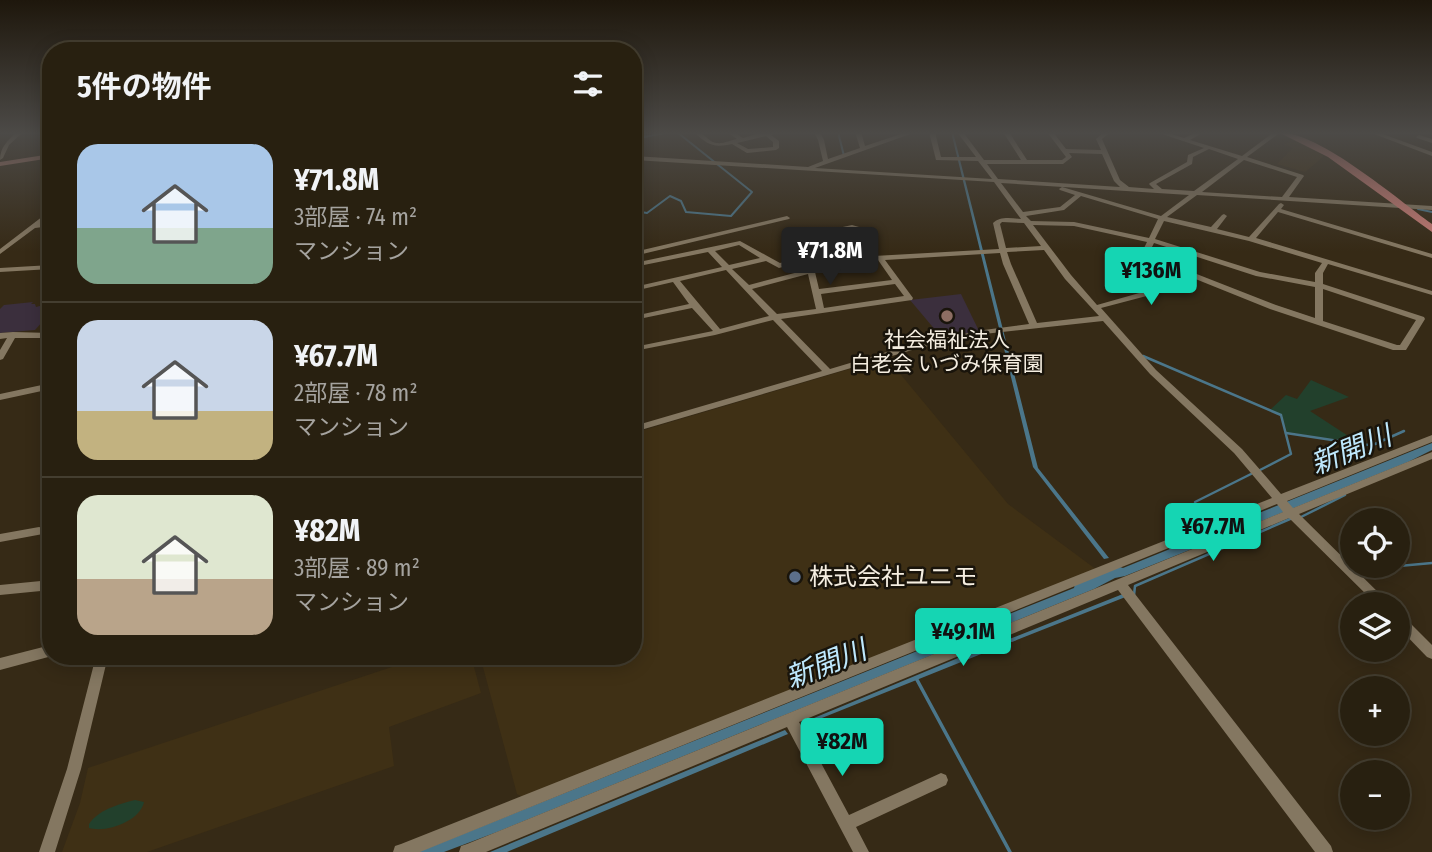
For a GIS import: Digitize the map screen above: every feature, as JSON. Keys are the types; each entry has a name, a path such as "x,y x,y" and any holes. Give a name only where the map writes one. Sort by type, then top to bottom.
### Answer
{"highway":[{"path":"1354,172 1432,229"}],"street":[{"path":"851,172 1196,193 1281,204 1432,208"},
{"path":"990,172 1068,277 1153,372 1238,452 1283,500 1290,512 1372,592"},
{"path":"1113,172 1117,181 1128,189"},
{"path":"1161,191 1152,184 1174,172"},
{"path":"1034,327 1004,251 997,221 1026,219 1074,224 1150,240 1259,274 1318,285 1421,319 1403,348 1399,349 1319,322 1144,256 1150,240 1163,218 1225,172"},
{"path":"1251,239 1301,176 1286,172"},
{"path":"1051,184 1163,218 1328,261 1432,293"},
{"path":"1026,219 1062,209 1080,194"},
{"path":"1281,204 1432,256"},
{"path":"642,252 788,218"},
{"path":"1213,229 1225,218"},
{"path":"0,252 42,219"},
{"path":"33,226 42,225"},
{"path":"642,263 740,243 778,266 869,242 852,227 792,240"},
{"path":"0,239 17,238"},
{"path":"642,347 775,317 909,298 898,281 863,244"},
{"path":"748,288 856,259 1047,248"},
{"path":"710,250 828,372"},
{"path":"642,287 766,259"},
{"path":"1319,322 1319,273 1328,261"},
{"path":"0,270 42,268"},
{"path":"811,271 821,310"},
{"path":"1097,307 1174,286 1186,273"},
{"path":"675,280 718,332"},
{"path":"816,292 898,281"},
{"path":"642,315 694,305"},
{"path":"642,427 917,346 1002,330 1105,318"},
{"path":"0,357 7,337 42,335"},
{"path":"0,397 42,388"},
{"path":"467,852 791,720 1113,579 1283,500 1432,438"},
{"path":"401,852 1290,512 1432,455"},
{"path":"0,538 39,531"},
{"path":"1113,579 1325,852"},
{"path":"0,590 42,586"},
{"path":"1410,631 1432,653"},
{"path":"0,664 42,652"},
{"path":"47,852 74,769 100,665"},
{"path":"791,720 861,852"},
{"path":"846,824 941,780"}],"shaded area":[{"name":"社会福祉法人 白老会 いづみ保育園","path":"961,294 979,331 942,338 910,300"},
{"path":"33,302 31,304 36,307 42,305 42,322 35,330 0,333 0,309 4,305"},
{"name":"株式会社ユニモ","path":"887,358 1008,504 1097,570 523,797 517,794 482,665 642,665 642,431"},
{"path":"398,665 473,665 481,693 389,727 394,766 147,852 62,852 80,803 88,768"}],"green space":[{"path":"1311,380 1349,397 1310,411 1359,443 1287,432 1282,415 1270,410 1286,395 1297,399"},
{"path":"135,800 144,802 130,820 105,829 89,828 93,819 103,811"}],"water":[{"path":"961,172 963,172 1038,468 1109,558 1104,559 1033,467"},
{"path":"1432,443 1432,450 1408,462 1115,578 1094,589 497,832 444,852 418,852 1074,588 1075,584 1123,568"},
{"path":"1014,638 1016,640 802,726 802,723 958,658 961,660 982,648 985,650 994,646 993,644"},
{"path":"785,730 788,734 507,852 490,852"}],"waterway":[{"path":"642,212 647,213 670,196 681,201 686,212 731,216 752,192 727,172"},
{"path":"1418,209 1432,212"},
{"path":"1143,356 1281,415 1291,454 1260,470"},
{"name":"新開川","path":"1286,433 1365,445 1375,444 1404,431"},
{"path":"1195,502 1251,474"},
{"path":"1301,517 1345,495"},
{"path":"1134,595 1135,586 1290,519"},
{"path":"1410,565 1432,563"},
{"path":"1012,640 1123,596 1120,597"},
{"path":"916,678 1010,852"}],"place":[{"name":"社会福祉法人 白老会 いづみ保育園","path":"947,316"},
{"name":"株式会社ユニモ","path":"795,577"}]}
